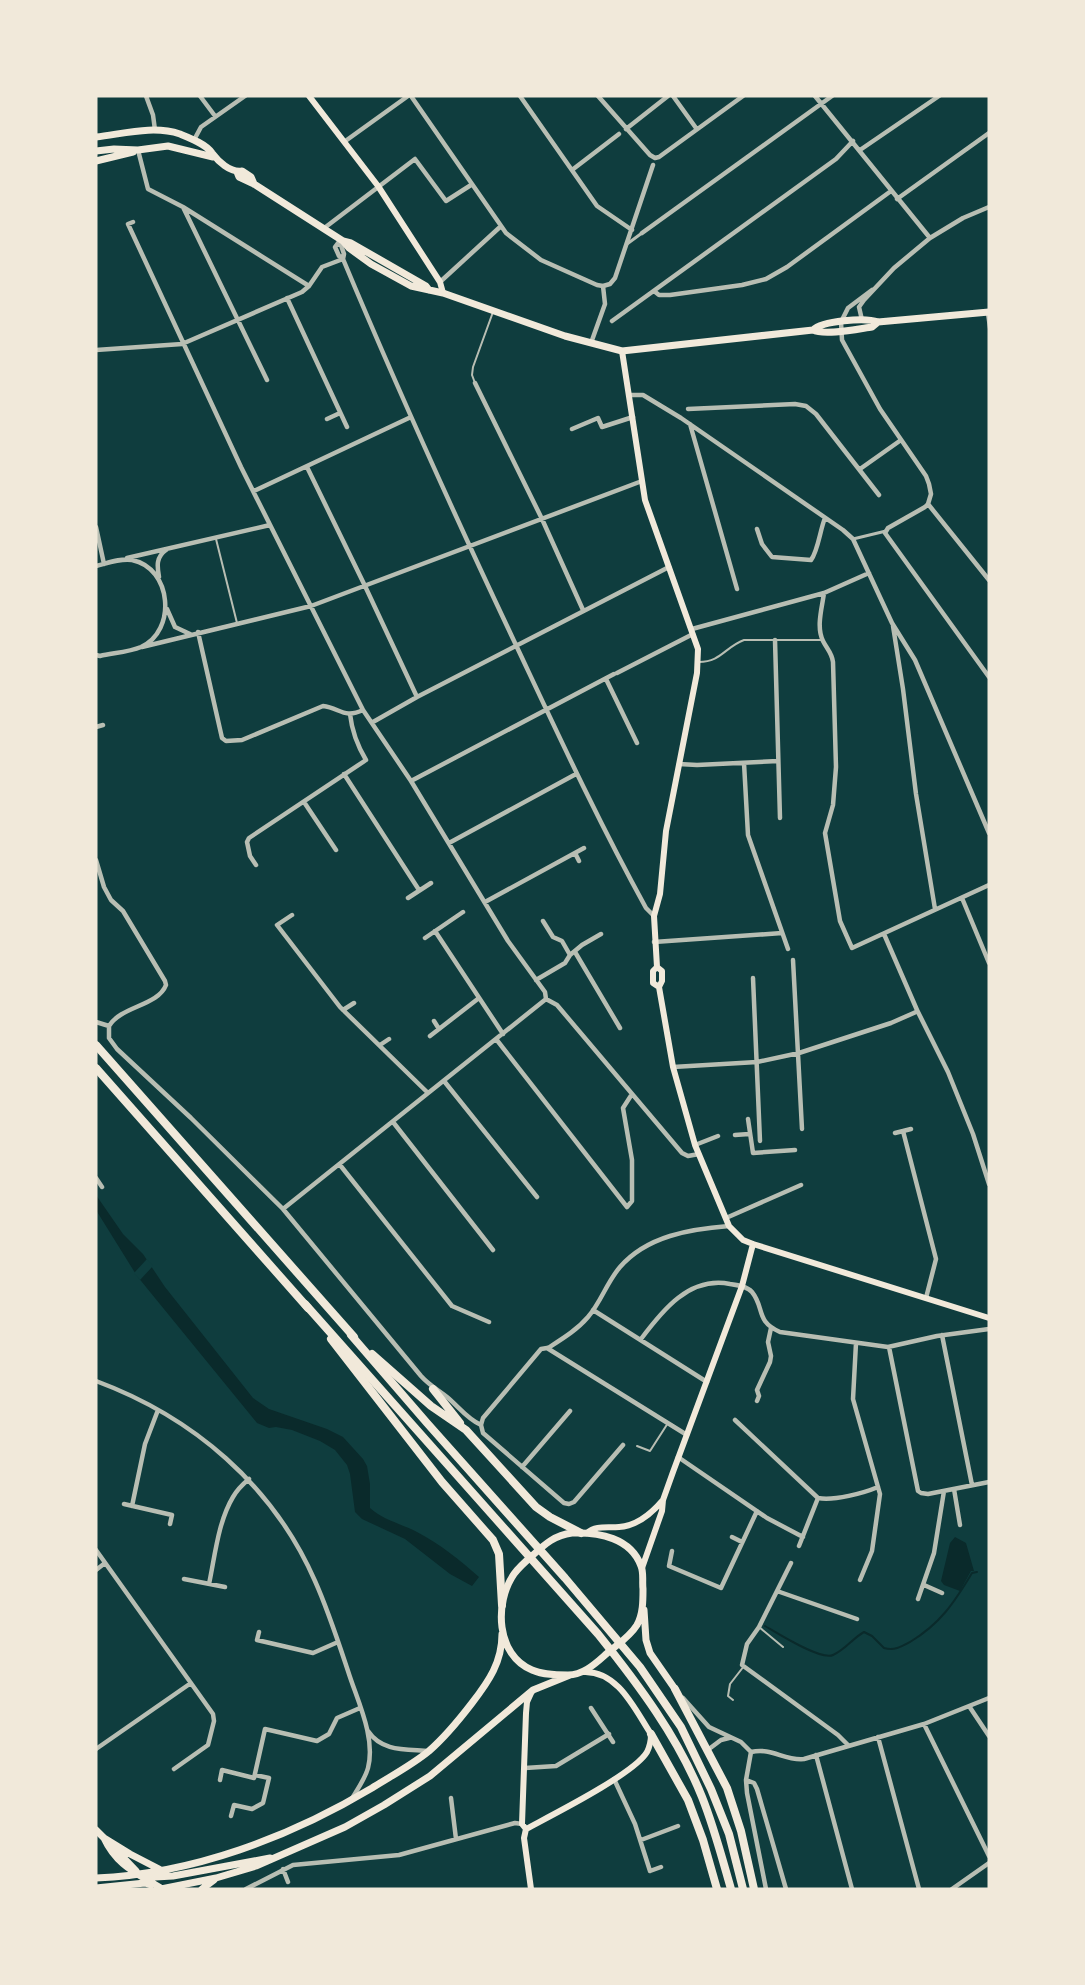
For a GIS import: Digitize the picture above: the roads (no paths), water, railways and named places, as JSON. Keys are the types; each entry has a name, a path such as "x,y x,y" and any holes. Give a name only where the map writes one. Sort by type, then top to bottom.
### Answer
{"highway":[{"path":"96,1045 566,1578 640,1667 681,1726 711,1789 729,1834 743,1889"},
{"path":"96,1068 598,1634 632,1677 671,1736 701,1794 717,1837 731,1889"},
{"path":"305,1304 409,1441 493,1540 500,1554 502,1605"},
{"path":"351,1335 423,1400 466,1430"},
{"path":"433,1389 466,1430 536,1508 584,1533"},
{"path":"675,1689 709,1749 727,1788 741,1831 754,1889"},
{"path":"651,1734 688,1800 703,1840 717,1889"}],"main road":[{"path":"309,96 378,186 440,282 443,293"},
{"path":"96,137 155,130 178,134 194,140 212,153 213,157"},
{"path":"96,160 168,146 213,157 234,170 239,177 254,184 323,229 390,276 416,288 443,293 591,343 622,351 813,330 818,333 872,327 878,322"},
{"path":"96,151 138,150"},
{"path":"813,330 818,325 841,322 862,320 878,322 988,312"},
{"path":"622,351 647,510 698,650 699,662 666,831 660,894 654,916 657,967 653,971 653,983 659,987 673,1067 695,1145 729,1226 743,1240 989,1318"},
{"path":"675,1689 650,1653 646,1636 642,1568 678,1457 742,1286 753,1244"},
{"path":"584,1533 599,1527 620,1527 634,1523 650,1514 663,1500"},
{"path":"96,1878 193,1863 245,1849 279,1836 350,1801 401,1771 429,1750 466,1712 494,1671 502,1650 502,1605 513,1576 546,1543 561,1535 584,1533 608,1537 621,1542 631,1550 642,1568"},
{"path":"580,1673 627,1636 638,1623 643,1601"},
{"path":"502,1634 514,1655 531,1670 570,1675"},
{"path":"96,1887 145,1883 162,1889 216,1878 256,1866 345,1827 402,1794 430,1776 533,1690 570,1675 590,1672 600,1674 614,1682 651,1734 647,1752 614,1779 524,1826"},
{"path":"531,1889 524,1826 526,1708 533,1690"},
{"path":"96,1830 104,1838 159,1869"},
{"path":"104,1838 110,1852 123,1865 162,1889"},
{"path":"138,1873 155,1877 173,1876 278,1856"},
{"path":"202,1889 216,1878"}],"street":[{"path":"146,96 153,115 155,130"},
{"path":"200,96 215,116"},
{"path":"194,140 201,127 245,96"},
{"path":"344,141 409,96 500,227 517,243 548,264 603,286 614,280 655,158"},
{"path":"520,96 597,206 632,230"},
{"path":"598,96 655,158"},
{"path":"626,129 668,96"},
{"path":"673,96 696,128"},
{"path":"655,158 743,96"},
{"path":"815,96 930,238"},
{"path":"627,244 832,96"},
{"path":"860,150 939,96"},
{"path":"897,199 989,133"},
{"path":"572,170 619,134"},
{"path":"612,321 836,159 853,141"},
{"path":"138,150 148,189 183,207 309,285"},
{"path":"323,229 415,159 446,201 471,185"},
{"path":"654,291 659,295 670,295 742,285 766,279 787,267 891,191"},
{"path":"183,207 267,380"},
{"path":"862,320 859,307 872,290 911,252 963,218 989,207"},
{"path":"133,222 128,224 182,344 363,710 411,781 508,941 545,992 546,999"},
{"path":"440,282 500,227"},
{"path":"339,240 344,254 343,258 469,547 576,774 634,888 646,908 654,916"},
{"path":"96,350 182,344 302,292 322,267 343,258"},
{"path":"591,343 604,304 603,286"},
{"path":"853,539 886,531 928,504 931,494 929,484 865,382 842,340 841,322 851,304 872,290"},
{"path":"287,298 347,427"},
{"path":"261,368 269,365"},
{"path":"475,383 584,610"},
{"path":"630,395 643,395 690,424 853,539 892,623 915,660 989,833"},
{"path":"688,409 795,404 806,406 816,414 879,495"},
{"path":"327,419 340,413"},
{"path":"254,491 411,417"},
{"path":"572,429 598,418 602,427 633,417"},
{"path":"690,424 737,589"},
{"path":"860,469 901,440"},
{"path":"307,467 417,697"},
{"path":"97,656 311,606 642,481"},
{"path":"928,504 989,580"},
{"path":"757,529 762,544 772,557 811,560 815,554 819,532 825,518"},
{"path":"96,566 270,525"},
{"path":"96,527 104,564"},
{"path":"886,531 887,537 989,677"},
{"path":"168,548 159,557 158,563 166,607 175,627 190,634"},
{"path":"122,560 144,564 160,579"},
{"path":"373,722 669,567"},
{"path":"411,781 693,632 824,593 869,573"},
{"path":"824,593 820,624 823,640 832,654 836,726 834,800 825,833 840,921 852,948 989,885"},
{"path":"142,646 160,628 166,607"},
{"path":"892,623 903,689 915,794 935,909"},
{"path":"198,632 222,738 226,741 242,740 323,706 350,714 363,710"},
{"path":"776,640 780,818"},
{"path":"606,679 638,743"},
{"path":"256,864 250,856 247,840 366,760 351,728 350,714"},
{"path":"96,727 103,725"},
{"path":"679,764 778,761"},
{"path":"744,763 748,835 788,949"},
{"path":"344,774 419,890"},
{"path":"449,843 576,774"},
{"path":"304,802 336,850"},
{"path":"485,902 584,848"},
{"path":"575,853 579,861"},
{"path":"96,860 101,881 111,900 123,911 165,981 165,988 160,994 116,1017 108,1026 109,1038 117,1049 283,1209 433,1389 481,1425"},
{"path":"408,898 432,883"},
{"path":"962,898 989,963"},
{"path":"425,938 463,912"},
{"path":"292,915 277,925 343,1010 428,1093"},
{"path":"543,921 553,937 562,940 572,953 620,1028"},
{"path":"435,931 503,1034"},
{"path":"654,942 782,933"},
{"path":"884,933 917,1010 952,1082 973,1134 989,1184"},
{"path":"536,980 565,963 572,953 601,934"},
{"path":"793,960 801,1129"},
{"path":"753,978 760,1141"},
{"path":"430,1036 479,998"},
{"path":"283,1209 546,999"},
{"path":"546,999 557,1005 682,1153 688,1156 699,1154"},
{"path":"343,1010 354,1003"},
{"path":"673,1067 757,1062 799,1053 891,1023 917,1010"},
{"path":"434,1021 439,1029"},
{"path":"96,1022 108,1026"},
{"path":"380,1045 389,1039"},
{"path":"496,1039 627,1207 632,1201 632,1160 623,1108 632,1094"},
{"path":"444,1081 537,1197"},
{"path":"748,1119 753,1153 795,1150"},
{"path":"393,1122 494,1250"},
{"path":"895,1133 911,1128"},
{"path":"903,1131 936,1259 926,1298"},
{"path":"735,1135 749,1134"},
{"path":"695,1145 718,1136"},
{"path":"340,1165 452,1306 489,1322"},
{"path":"96,1178 102,1187"},
{"path":"726,1218 801,1185"},
{"path":"623,1445 570,1504 564,1503 483,1433 481,1425 483,1418 541,1349 549,1348 587,1319 620,1268 636,1253 652,1243 684,1232 729,1226"},
{"path":"641,1339 667,1307 691,1289 705,1284 726,1283 742,1286 752,1293 765,1322 780,1332 889,1347 942,1335 989,1329"},
{"path":"593,1310 707,1382"},
{"path":"757,1401 759,1396 757,1390 770,1362 768,1342 771,1328"},
{"path":"942,1335 972,1485"},
{"path":"856,1343 853,1400 880,1497 872,1551 860,1580"},
{"path":"889,1347 917,1489 921,1493 928,1494 989,1482"},
{"path":"549,1348 687,1435"},
{"path":"96,1381 158,1410 214,1447 249,1479 273,1508 295,1542 315,1580 367,1728 368,1768 350,1801"},
{"path":"132,1506 145,1444 158,1410"},
{"path":"522,1467 570,1411"},
{"path":"735,1420 818,1498 825,1499 878,1487"},
{"path":"678,1457 757,1511 803,1538"},
{"path":"209,1584 221,1529 230,1502 249,1479"},
{"path":"954,1489 960,1525"},
{"path":"918,1599 934,1553 944,1491"},
{"path":"799,1546 818,1498"},
{"path":"124,1504 172,1515 170,1524"},
{"path":"672,1551 669,1566 721,1588 757,1511"},
{"path":"732,1538 742,1542"},
{"path":"96,1550 213,1716 208,1745 185,1758 174,1769"},
{"path":"96,1570 105,1563"},
{"path":"791,1563 759,1627 747,1644 742,1665 838,1735 848,1745"},
{"path":"184,1579 225,1587"},
{"path":"924,1585 942,1593"},
{"path":"777,1591 857,1619"},
{"path":"259,1632 257,1640 313,1653 338,1642"},
{"path":"96,1749 191,1683"},
{"path":"675,1689 707,1725 746,1745 751,1752 746,1780 747,1793 766,1889"},
{"path":"751,1752 767,1750 798,1760 924,1724 989,1698"},
{"path":"969,1706 989,1736"},
{"path":"255,1775 265,1730 313,1741 320,1740 328,1734 337,1718 360,1708"},
{"path":"591,1708 613,1742"},
{"path":"924,1724 989,1856"},
{"path":"367,1728 376,1741 384,1746 429,1750"},
{"path":"525,1768 556,1766 609,1734"},
{"path":"878,1737 918,1889"},
{"path":"709,1749 721,1740 731,1738"},
{"path":"816,1755 852,1889"},
{"path":"220,1780 222,1770 254,1778 255,1775 269,1778 263,1803 252,1809 234,1805 231,1816"},
{"path":"614,1779 641,1840 650,1871 661,1868"},
{"path":"746,1780 753,1782 757,1789 786,1889"},
{"path":"451,1798 456,1839"},
{"path":"246,1889 283,1869 297,1865 399,1855 515,1823 524,1826"},
{"path":"641,1840 678,1826"},
{"path":"952,1889 989,1863"},
{"path":"283,1869 288,1882"}],"lane":[{"path":"475,383 472,375 473,367 493,311"},
{"path":"988,312 989,329"},
{"path":"216,538 237,623"},
{"path":"699,662 710,662 734,644 744,640 823,640"},
{"path":"637,1446 650,1451 668,1423"},
{"path":"759,1627 783,1647"},
{"path":"733,1700 728,1696 730,1684 744,1666"}],"water":[{"path":"96,1195 123,1234 143,1254 165,1287 253,1398 269,1409 327,1429 343,1437 367,1466 370,1508 450,1553 479,1577 472,1586 450,1574 405,1539 362,1519 355,1512 347,1465 335,1450 320,1441 292,1430 269,1428 257,1423 137,1276 96,1210"},
{"path":"955,1537 966,1543 974,1571 971,1571 960,1591 944,1585 941,1581 950,1543"}],"waterway":[{"path":"765,1626 799,1645 827,1656 837,1653 864,1632 872,1636 884,1648 897,1648 930,1628 952,1603 972,1573 977,1572"}]}
